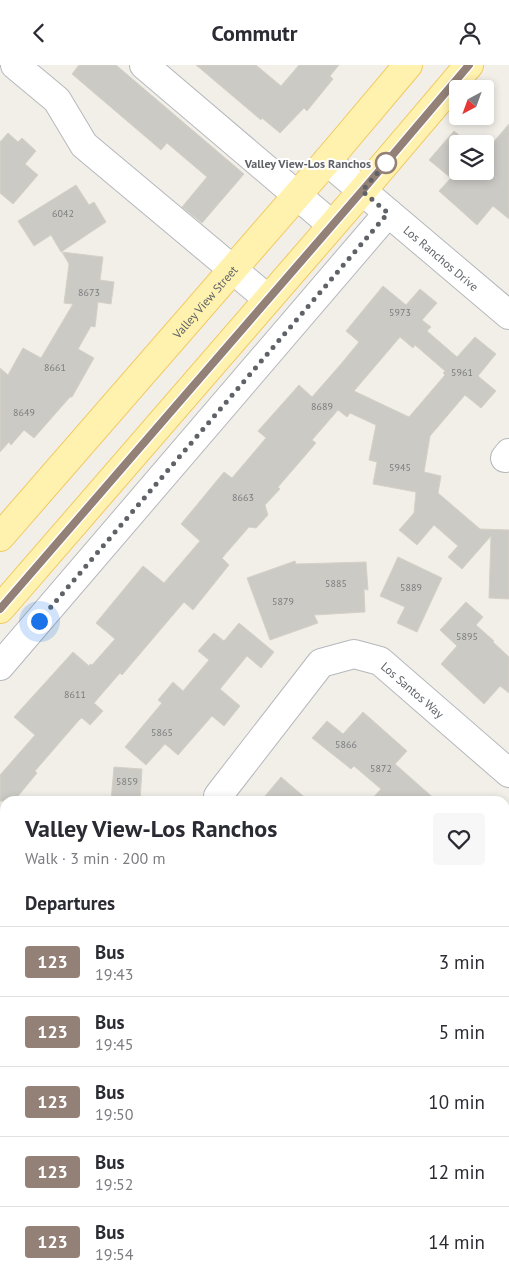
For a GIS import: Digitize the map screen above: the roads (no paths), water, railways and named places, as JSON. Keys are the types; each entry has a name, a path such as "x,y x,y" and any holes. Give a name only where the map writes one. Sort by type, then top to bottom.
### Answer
{"main road":[{"name":"Valley View Street","path":"0,537 298,195 408,65"},
{"path":"0,609 469,65"}],"street":[{"path":"16,65 58,100 84,145 268,299"},
{"path":"144,65 332,225"},
{"name":"Los Ranchos Drive","path":"327,161 509,315"},
{"path":"0,666 388,213"},
{"name":"Los Santos Way","path":"218,796 322,663 354,654 380,661 509,773"}],"place":[{"name":"Valley View-Los Ranchos","path":"386,163"}]}
